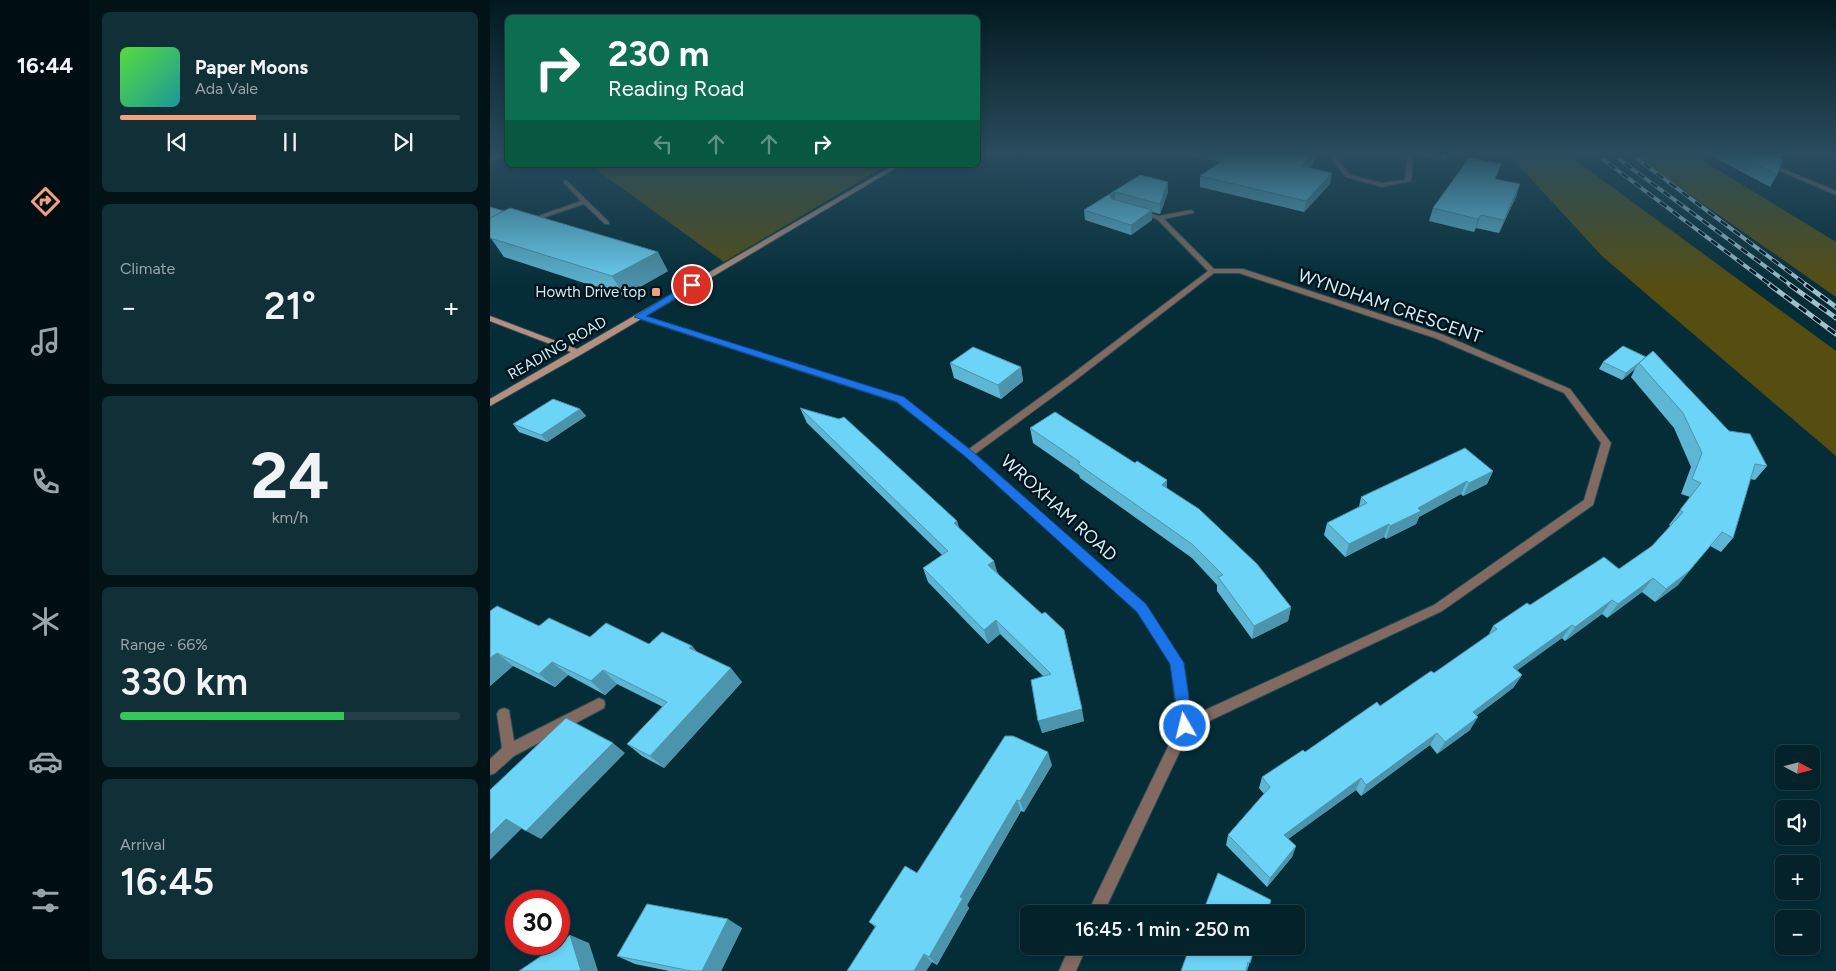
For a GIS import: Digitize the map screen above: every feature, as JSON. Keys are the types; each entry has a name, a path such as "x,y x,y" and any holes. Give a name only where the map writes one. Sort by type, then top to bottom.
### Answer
{"street":[{"path":"582,199 608,223"},
{"name":"READING ROAD","path":"490,403 839,199"},
{"path":"520,225 535,217 585,202"},
{"path":"1133,211 1159,218 1191,212"},
{"path":"969,454 1070,380 1212,271 1159,218"},
{"name":"WYNDHAM CRESCENT","path":"1185,726 1438,608 1589,502 1606,443 1567,391 1558,387 1438,336 1240,271 1212,271"},
{"name":"WROXHAM ROAD","path":"638,317 900,400 969,454 1141,608 1177,663 1185,726"},
{"path":"490,318 579,352"},
{"path":"490,768 509,751 599,704"},
{"path":"504,714 509,751"},
{"path":"1099,905 1185,726"},
{"path":"1067,971 1075,955"}],"shaded area":[{"path":"637,199 829,199 724,262"},
{"path":"1550,199 1629,199 1836,351 1836,456 1602,256"},
{"path":"1697,199 1766,199 1836,242 1836,297"}],"building":[{"path":"1101,199 1113,199 1152,210 1131,225 1084,210"},
{"path":"1142,199 1162,199 1160,204"},
{"path":"1439,199 1513,199 1504,220 1481,215 1478,219 1433,208"},
{"path":"490,207 504,211 490,218"},
{"path":"510,208 658,252 612,276 490,238 490,218"},
{"path":"1623,346 1646,357 1626,373 1603,362"},
{"path":"973,347 1021,367 998,385 950,363"},
{"path":"1653,351 1729,431 1750,434 1767,466 1755,464 1733,538 1722,532 1689,571 1666,589 1653,578 1618,604 1612,600 1575,627 1572,625 1513,667 1522,675 1473,712 1478,717 1445,742 1437,733 1366,785 1361,778 1284,835 1296,846 1270,878 1228,835 1270,787 1262,777 1303,750 1305,752 1377,702 1380,706 1431,671 1434,673 1497,629 1493,626 1527,603 1530,605 1604,557 1619,569 1652,546 1683,512 1680,510 1701,483 1692,479 1702,453 1683,413 1639,363"},
{"path":"553,399 580,409 541,435 513,424"},
{"path":"800,408 839,419 844,417 957,521 954,523 994,561 988,565 1042,614 1045,612 1064,630 1082,709 1038,721 1031,680 1051,674 996,620 984,630 923,568 948,551"},
{"path":"1055,412 1135,463 1137,461 1167,480 1162,485 1199,509 1257,564 1291,607 1254,626 1218,577 1223,575 1192,544 1030,428"},
{"path":"1465,448 1493,471 1469,483 1467,481 1418,508 1421,511 1390,526 1389,524 1349,544 1327,523 1367,503 1361,497"},
{"path":"497,606 539,626 549,618 590,637 606,623 649,644 662,632 692,646 689,648 731,668 650,756 627,744 667,702 603,670 591,681 552,662 539,674 497,653 490,658 490,611"},
{"path":"566,718 613,743 526,831 506,819 490,835 490,790"},
{"path":"1005,736 1013,736 1048,752 1020,801 1017,800 960,897 963,898 929,957 924,954 914,971 847,971 876,926 869,922 905,866 917,873"},
{"path":"1218,873 1271,900 1270,905 1206,905"},
{"path":"647,904 728,919 702,971 691,971 617,956"},
{"path":"570,935 581,971 519,971 543,955 570,955"},
{"path":"1187,955 1252,955 1246,971 1181,971"}],"railway":[{"path":"1656,199 1772,286"},
{"path":"1674,199 1792,286"},
{"path":"1692,199 1808,286"},
{"path":"1770,285 1836,334"},
{"path":"1790,285 1836,318"},
{"path":"1806,285 1836,307"}],"place":[{"name":"Howth Drive top","path":"656,292"}],"route":[{"path":"692,285 638,317 900,400 969,454 1141,608 1177,663 1185,726"}]}
